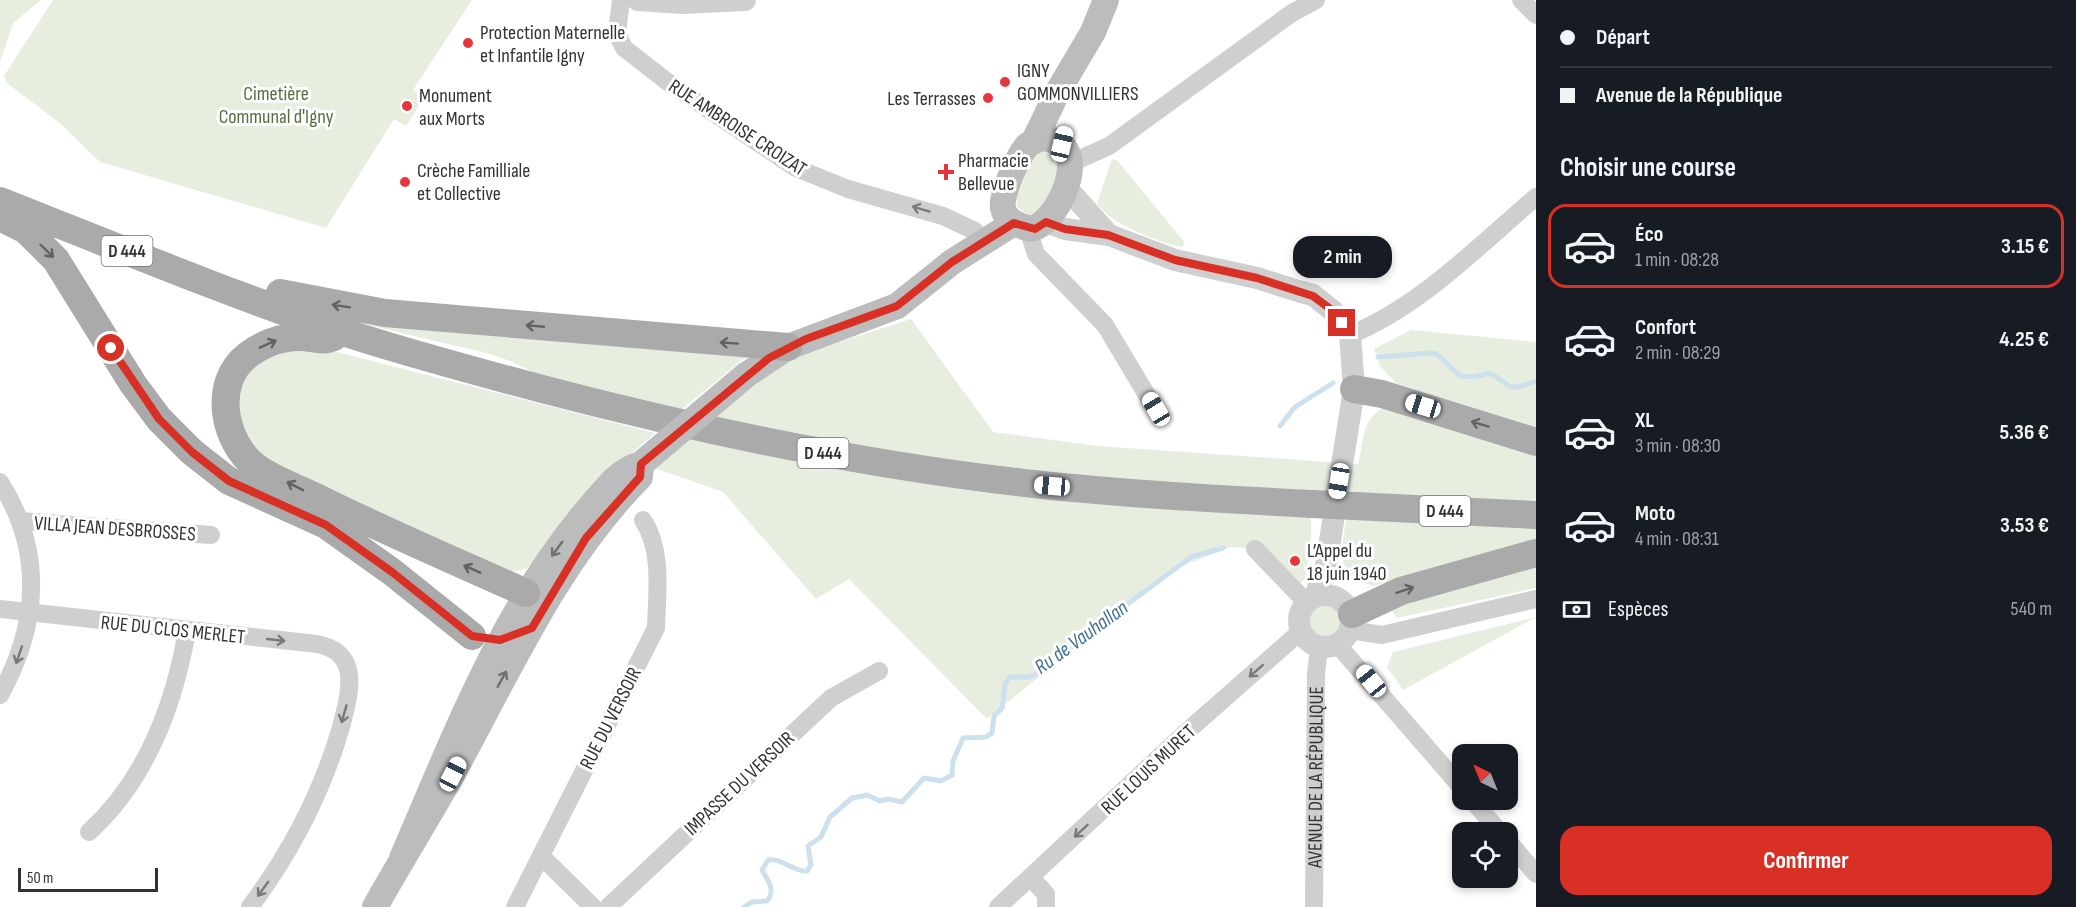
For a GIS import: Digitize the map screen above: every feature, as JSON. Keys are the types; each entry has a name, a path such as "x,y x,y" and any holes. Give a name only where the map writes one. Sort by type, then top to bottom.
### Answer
{"main road":[{"path":"1023,220 1004,195 1022,152 1034,141 1057,93 1093,32 1106,0"},
{"path":"402,858 453,740 500,640 526,592 573,528 625,469 641,464 746,375 788,347 897,306 952,262 1023,220 1066,164 1066,110 1109,31 1121,0"},
{"path":"1034,141 1049,139 1066,164"},
{"name":"D 444","path":"0,201 254,301 345,333 443,362 616,408 762,442 883,464 1090,490 1536,515"},
{"path":"0,218 26,230 56,260 133,384 159,419 192,452 229,481 326,525 392,572 472,636 500,640 532,628"},
{"path":"952,262 975,231 1023,220"},
{"path":"254,301 280,293 385,313 788,347"},
{"path":"345,333 324,341 286,337 266,344 245,357 232,377 226,398 226,422 236,446 257,467 379,528 526,592"},
{"path":"1354,389 1382,394 1536,442"},
{"path":"375,907 453,774 532,628 586,538 640,477 641,464"},
{"path":"1330,618 1401,591 1536,553"},
{"path":"526,592 531,611 532,628"},
{"path":"453,740 452,721 470,680 474,653 472,636"}],"street":[{"name":"RUE AMBROISE CROIZAT","path":"621,0 617,33 624,48 780,159 811,176 943,216 975,231"},
{"path":"638,0 683,3 745,0"},
{"path":"1108,235 1066,164 1109,146 1282,19 1316,0"},
{"path":"1521,0 1536,15"},
{"path":"1023,220 1108,235 1175,260 1257,278 1313,296 1333,311 1350,335 1402,310 1536,197"},
{"path":"1023,220 1036,254 1105,325 1157,411"},
{"name":"AVENUE DE LA RÉPUBLIQUE","path":"1314,907 1316,674 1330,618 1326,566 1354,389 1350,335"},
{"path":"0,482 20,521 28,550 32,580 27,631 15,669 0,695"},
{"name":"RUE DU VERSOIR","path":"515,907 656,628 658,579 653,534 643,520"},
{"name":"VILLA JEAN DESBROSSES","path":"20,521 211,535"},
{"path":"1255,549 1330,618 1452,775"},
{"path":"1330,618 1310,643 1300,632 1298,618 1330,618 1382,635 1536,599"},
{"name":"RUE DU CLOS MERLET","path":"0,609 317,644 326,646 343,657 350,676 350,693 326,774 292,845 250,907"},
{"path":"89,832 123,794 156,740 180,674 188,631"},
{"name":"RUE LOUIS MURET","path":"998,907 1184,734 1300,632"},
{"name":"IMPASSE DU VERSOIR","path":"608,907 831,698 879,671"},
{"path":"1481,810 1491,822"},
{"path":"1518,853 1536,874"},
{"path":"541,856 592,907"},
{"path":"1031,878 1046,894 1046,907"}],"green space":[{"path":"0,0 41,0 13,23 0,62"},
{"name":"Cimetière Communal d'Igny","path":"53,0 472,0 413,90 424,98 406,126 394,119 326,228 100,162 61,124 7,83 4,76"},
{"path":"1040,150 1053,151 1061,166 1043,209 1028,216 1017,206 1017,197 1034,155"},
{"path":"1112,159 1117,160 1185,243 1182,247 1160,241 1123,225 1103,211 1097,203"},
{"path":"339,318 751,353 677,413 541,376 490,354"},
{"path":"911,319 993,432 1098,446 1358,464 1368,424 1378,411 1386,406 1536,448 1536,502 1255,487 1045,471 909,454 711,417 753,383 804,353"},
{"path":"1411,330 1536,342 1536,432 1396,383 1380,366 1374,349"},
{"path":"317,347 655,433 624,460 526,569 510,572 253,460 234,415 240,380 265,353"},
{"path":"689,438 1311,511 1311,541 1305,579 1300,583 1255,549 1231,547 1169,571 987,719 849,579 816,599 723,492 655,468"},
{"path":"1347,514 1536,524 1536,546 1373,586 1351,574 1345,567 1342,549"},
{"path":"1536,559 1536,588 1397,618 1388,605"},
{"path":"1323,602 1344,608 1344,631 1333,636 1321,636 1306,626 1302,620 1307,608"},
{"path":"1536,617 1403,690 1387,667 1393,652"}],"waterway":[{"name":"Ru de Vauhallan","path":"1378,357 1437,354 1460,376 1475,377 1488,373 1512,387 1536,381"},
{"name":"Ru de Vauhallan","path":"1280,426 1295,407 1333,383"},
{"name":"Ru de Vauhallan","path":"744,907 752,902 767,901 770,897 770,885 762,870 768,860 807,871 811,865 808,846 821,837 830,817 852,798 867,795 880,801 889,799 902,802 924,778 941,781 952,775 953,761 963,738 986,737 992,733 994,716 1002,708 1005,684 1010,677 1028,677 1037,674 1052,657 1082,641 1100,620 1129,603 1191,557 1223,548"}],"place":[{"name":"Protection Maternelle et Infantile Igny","path":"468,43"},
{"name":"IGNY GOMMONVILLIERS","path":"1005,82"},
{"name":"Les Terrasses","path":"988,98"},
{"name":"Monument aux Morts","path":"407,106"},
{"name":"Pharmacie Bellevue","path":"946,172"},
{"name":"Crèche Familliale et Collective","path":"405,182"},
{"name":"L’Appel du 18 juin 1940","path":"1295,561"}],"route":[{"path":"111,348 133,384 159,419 192,452 229,481 326,525 392,572 472,636 500,640 532,628 586,538 640,477 641,464 753,369 788,347 806,339 897,306 952,262 986,243 1014,223 1035,229 1046,222 1065,229 1108,235 1175,260 1271,282 1313,296 1333,311 1342,323"}]}
